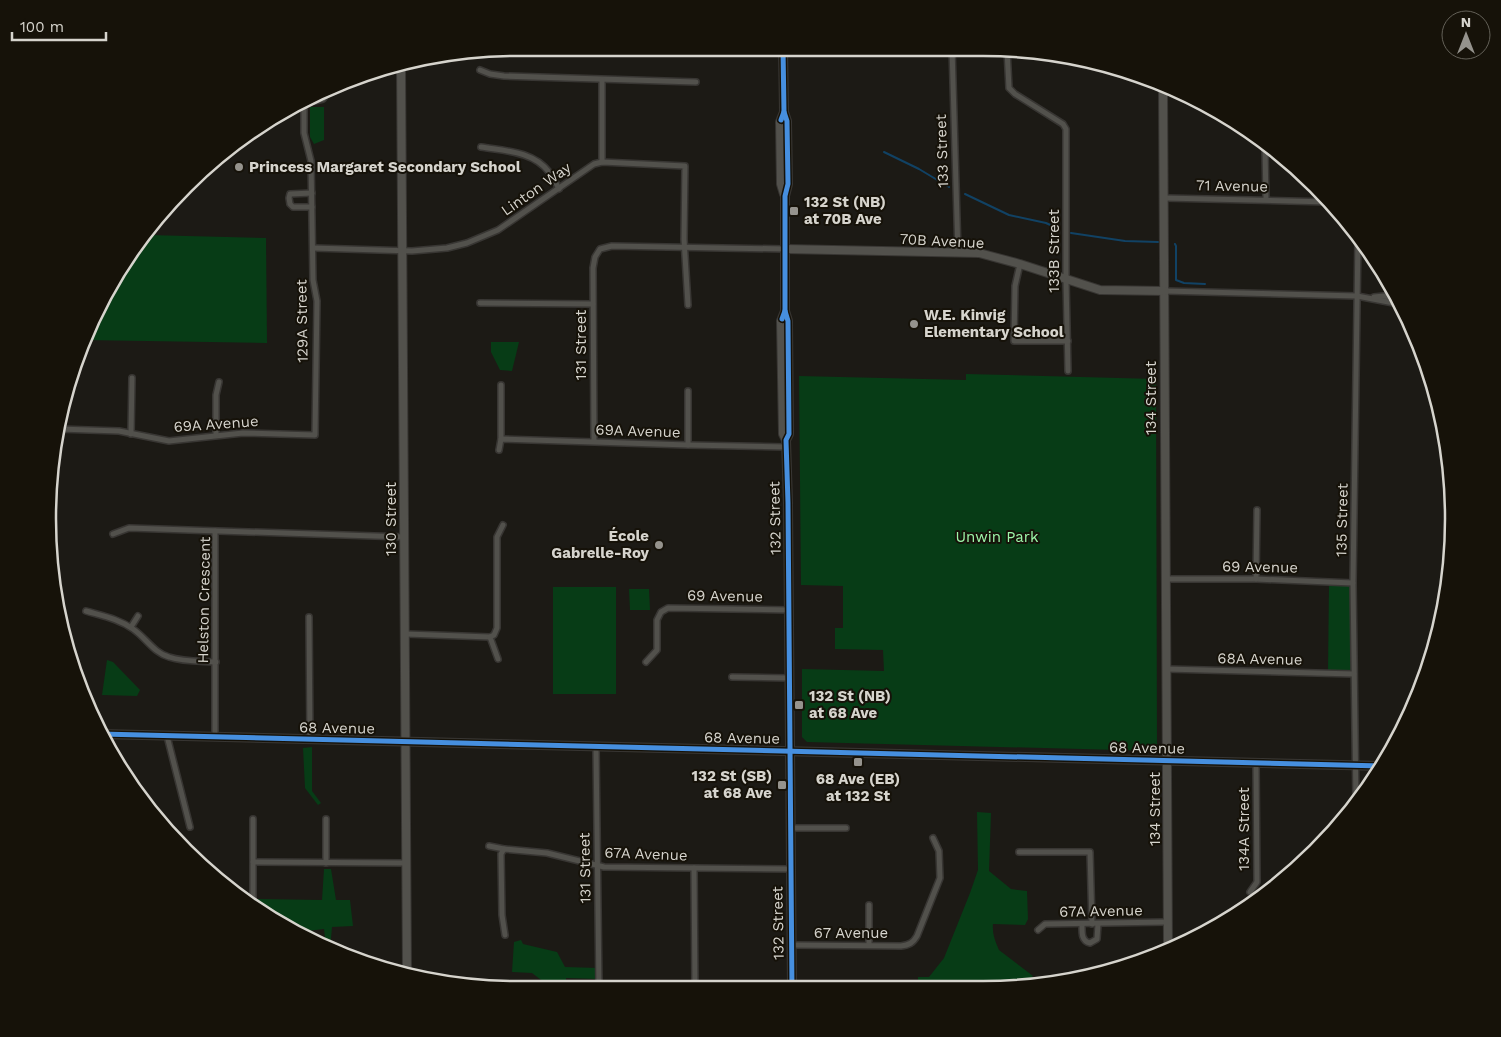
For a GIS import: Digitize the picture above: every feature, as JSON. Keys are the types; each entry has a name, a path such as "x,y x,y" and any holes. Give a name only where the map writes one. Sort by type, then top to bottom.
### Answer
{"street":[{"name":"132 Street","path":"784,56 784,112 780,122 781,184 785,196 785,311 781,321 783,434 787,444 792,981"},
{"name":"133 Street","path":"952,56 958,253"},
{"name":"133B Street","path":"1007,57 1009,88 1015,94 1063,124 1066,129 1068,372"},
{"path":"480,70 497,75 696,82"},
{"name":"130 Street","path":"401,71 407,967"},
{"path":"602,80 602,162 685,166 688,305"},
{"name":"134 Street","path":"1163,93 1168,942"},
{"name":"129A Street","path":"304,109 304,133 311,160 313,280 317,301 315,435"},
{"path":"481,148 519,153 535,160 549,172 559,189"},
{"path":"1265,153 1266,200"},
{"name":"Linton Way","path":"403,251 447,248 466,243 498,230 594,164 602,162"},
{"path":"312,193 294,193 290,194 289,198 290,204 293,207 312,207"},
{"name":"71 Avenue","path":"1165,198 1318,202"},
{"name":"70B Avenue","path":"600,249 612,246 979,253 1104,290 1357,296 1369,298"},
{"path":"313,248 403,251"},
{"name":"131 Street","path":"594,441 593,268 595,257 600,249"},
{"name":"135 Street","path":"1356,791 1353,583 1358,249"},
{"path":"1020,264 1015,286 1014,341 1068,342"},
{"path":"1369,298 1388,297"},
{"path":"1369,298 1391,302"},
{"path":"480,303 593,304"},
{"path":"131,434 132,378"},
{"path":"216,436 216,395 219,382"},
{"path":"498,450 501,439 501,385"},
{"path":"688,391 688,446"},
{"name":"69A Avenue","path":"65,429 101,430 169,441 243,432 315,435"},
{"name":"69A Avenue","path":"501,439 688,446 787,444"},
{"path":"1256,579 1257,510"},
{"path":"406,634 490,637 494,635 497,628 497,537 503,525"},
{"path":"113,534 129,528 215,531"},
{"name":"Helston Crescent","path":"216,737 215,531 405,537"},
{"name":"69 Avenue","path":"1166,578 1353,583"},
{"name":"69 Avenue","path":"646,662 657,650 658,620 661,612 668,608 789,610"},
{"path":"86,611 123,622 159,652 169,657 186,661 216,662"},
{"path":"130,627 138,616"},
{"path":"309,617 310,739"},
{"path":"490,637 498,659"},
{"name":"68A Avenue","path":"1166,669 1354,674"},
{"path":"732,677 789,678"},
{"name":"68 Avenue","path":"110,734 1373,766"},
{"path":"167,736 190,826"},
{"name":"131 Street","path":"596,747 599,981"},
{"name":"134A Street","path":"1250,892 1257,882 1256,763"},
{"path":"253,819 253,897"},
{"path":"326,819 326,863"},
{"path":"790,828 846,828"},
{"name":"67 Avenue","path":"792,945 909,945 917,936 940,878 939,851 933,838"},
{"name":"67A Avenue","path":"489,846 502,852 547,853 597,866 790,869"},
{"path":"502,852 502,915 505,935"},
{"path":"1019,852 1090,852 1097,939 1090,944 1083,940 1082,924"},
{"path":"253,862 407,863"},
{"path":"694,868 695,981"},
{"path":"869,905 869,945"},
{"name":"67A Avenue","path":"1038,930 1045,924 1167,922"}],"green space":[{"path":"310,107 324,107 324,140 314,144 310,137"},
{"path":"154,235 266,238 267,343 92,340 118,287"},
{"path":"491,342 519,342 512,371 500,370 491,352"},
{"name":"Unwin Park","path":"966,374 1156,379 1157,751 807,742 802,737 802,669 884,671 883,650 835,649 835,628 843,628 843,586 801,585 799,376 966,380"},
{"path":"1329,584 1351,585 1351,672 1328,671"},
{"path":"553,587 616,587 616,694 553,694"},
{"path":"629,589 649,589 650,610 630,610"},
{"path":"107,660 113,662 140,690 137,696 102,695"},
{"path":"312,747 312,791 321,803 318,805 305,788 303,748"},
{"path":"977,812 991,813 989,871 1011,889 1027,891 1028,919 1025,925 993,924 995,940 999,950 1033,976 1031,978 1013,980 918,981 918,977 929,977 944,958 978,870"},
{"path":"324,869 331,869 336,900 350,900 353,926 332,927 331,941 325,938 324,929 310,931 287,919 258,899 322,900"},
{"path":"521,940 523,944 557,952 565,967 598,968 599,979 566,978 566,981 542,981 532,973 512,972 514,942"}],"waterway":[{"path":"884,152 919,169 949,187"},
{"path":"965,194 1009,215 1046,223 1059,229"},
{"path":"1071,233 1125,241 1158,242"},
{"path":"1175,244 1176,280 1184,283 1205,284"}],"cycle path":[{"path":"781,120 784,112 783,56"},
{"path":"782,319 785,311 785,196 788,184 787,121 784,112"},
{"path":"785,311 788,321 789,434 786,440 792,981"},
{"path":"110,734 1373,766"}],"place":[{"name":"Princess Margaret Secondary School","path":"239,167"},
{"name":"132 St (NB) at 70B Ave","path":"794,211"},
{"name":"W.E. Kinvig Elementary School","path":"914,324"},
{"name":"École Gabrelle-Roy","path":"659,545"},
{"name":"132 St (NB) at 68 Ave","path":"799,705"},
{"name":"68 Ave (EB) at 132 St","path":"858,762"},
{"name":"132 St (SB) at 68 Ave","path":"782,785"}]}
